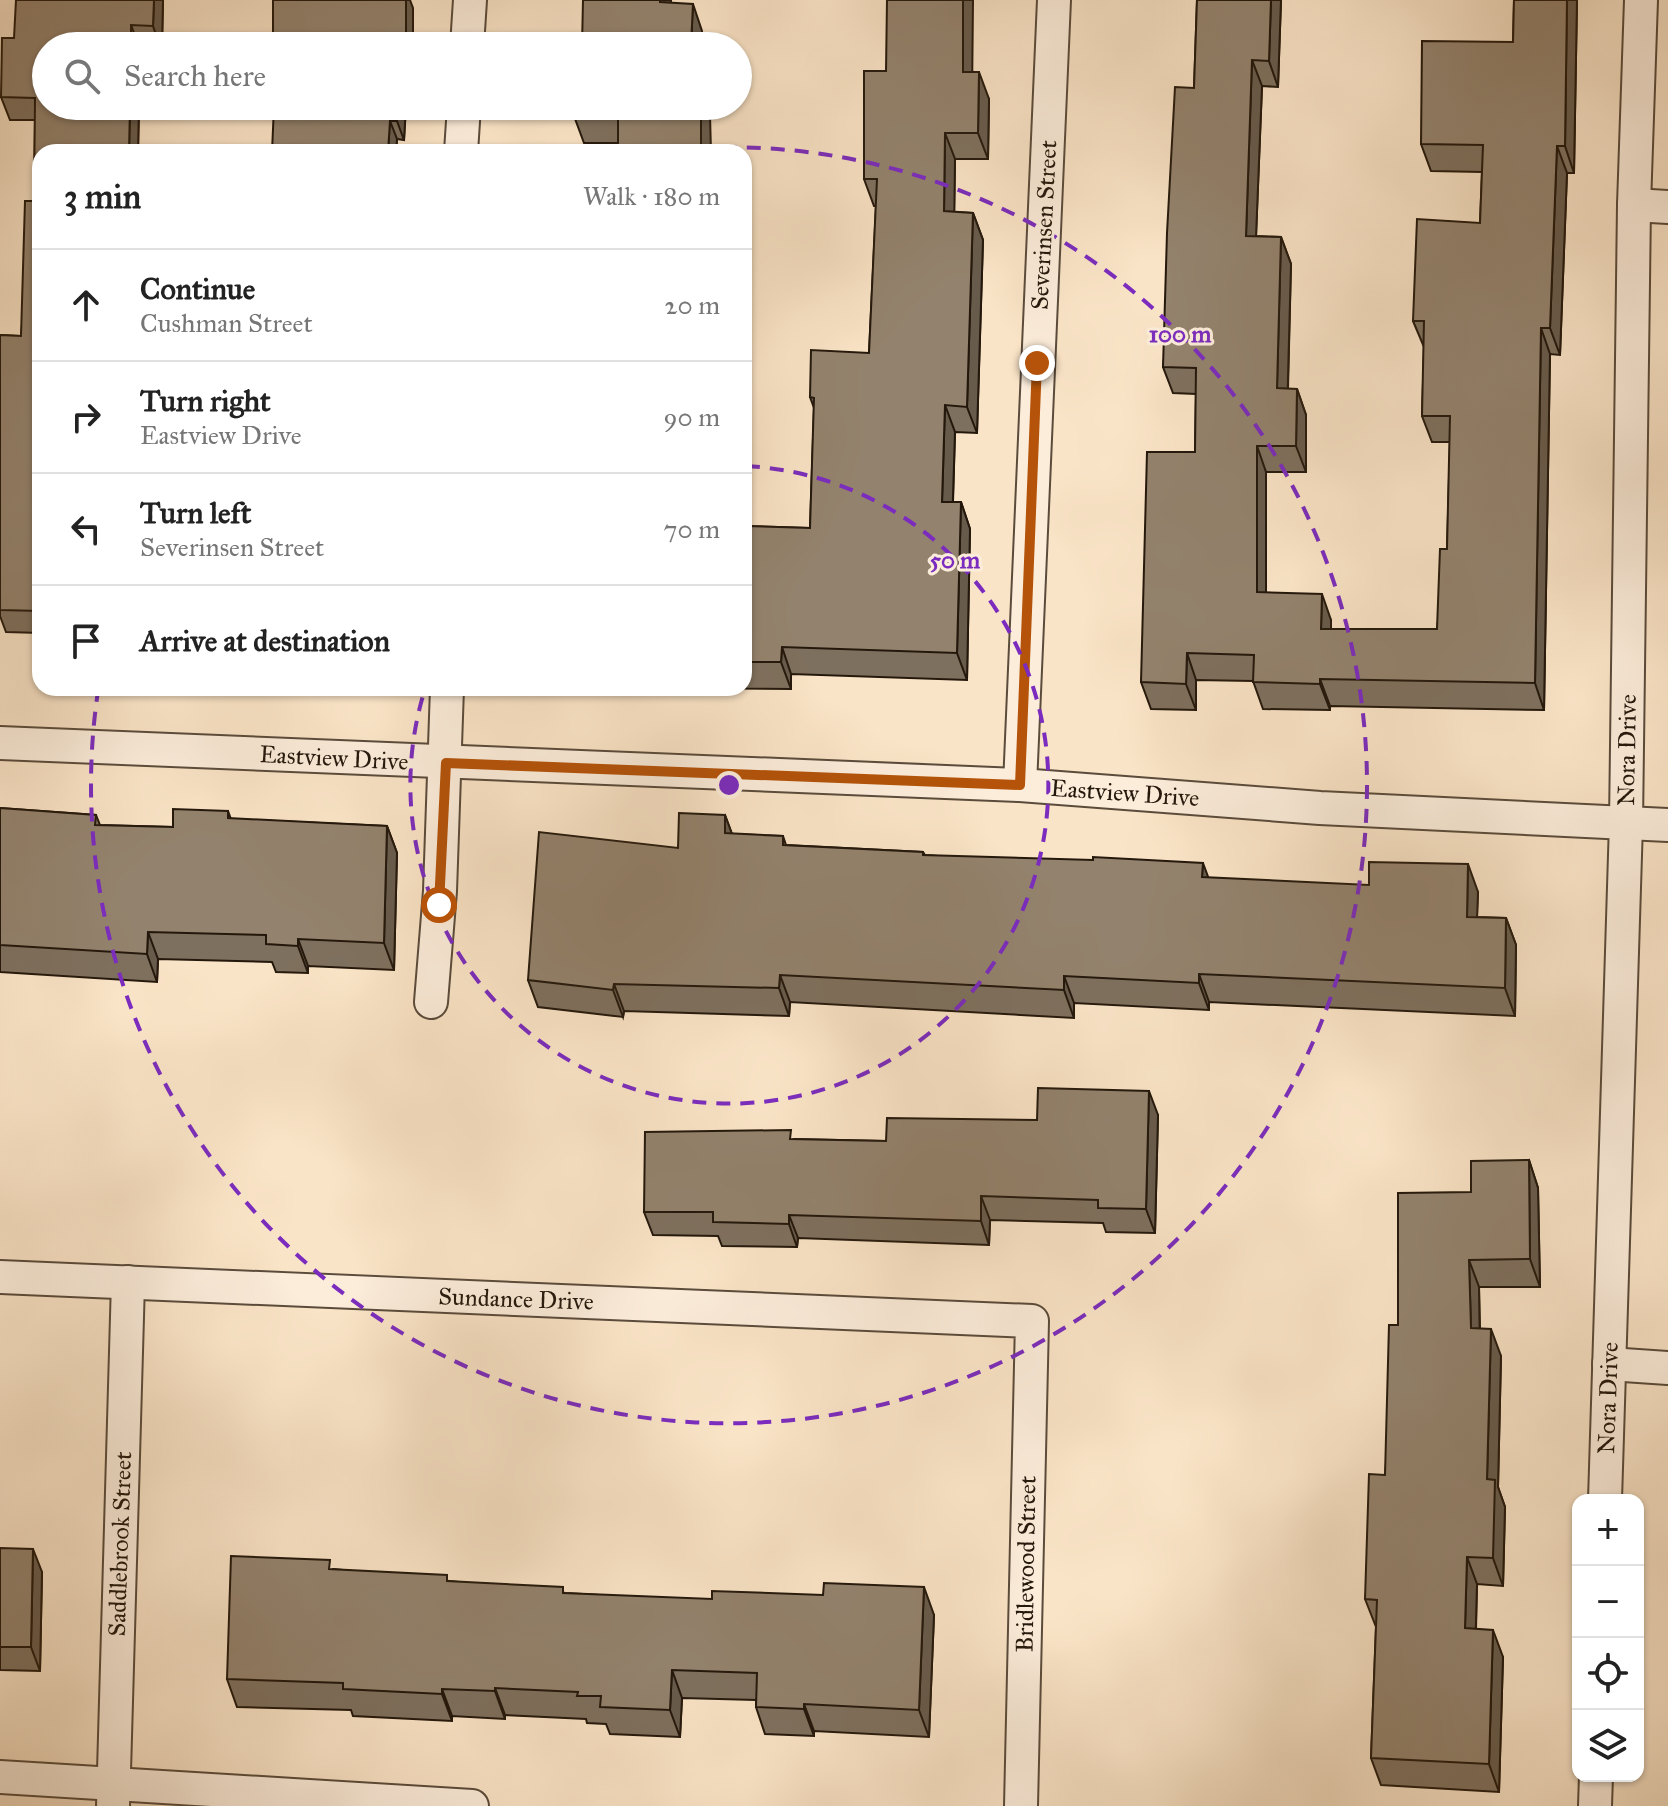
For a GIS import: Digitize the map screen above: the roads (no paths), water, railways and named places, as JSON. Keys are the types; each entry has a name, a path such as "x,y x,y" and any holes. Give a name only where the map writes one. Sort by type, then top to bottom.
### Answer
{"street":[{"path":"468,32 470,0"},
{"name":"Severinsen Street","path":"1020,785 1054,0"},
{"name":"Nora Drive","path":"1605,1494 1626,823 1634,205 1641,0"},
{"path":"462,144 463,120"},
{"path":"1634,205 1668,207"},
{"path":"431,1002 446,763 447,696"},
{"name":"Eastview Drive","path":"0,743 1020,785 1320,808 1668,825"},
{"name":"Sundance Drive","path":"0,1277 1032,1321"},
{"name":"Saddlebrook Street","path":"113,1795 128,1282"},
{"name":"Bridlewood Street","path":"1021,1806 1032,1321"},
{"path":"1609,1364 1668,1368"},
{"path":"0,1777 113,1795 472,1806"},
{"path":"1595,1806 1596,1782"}]}
